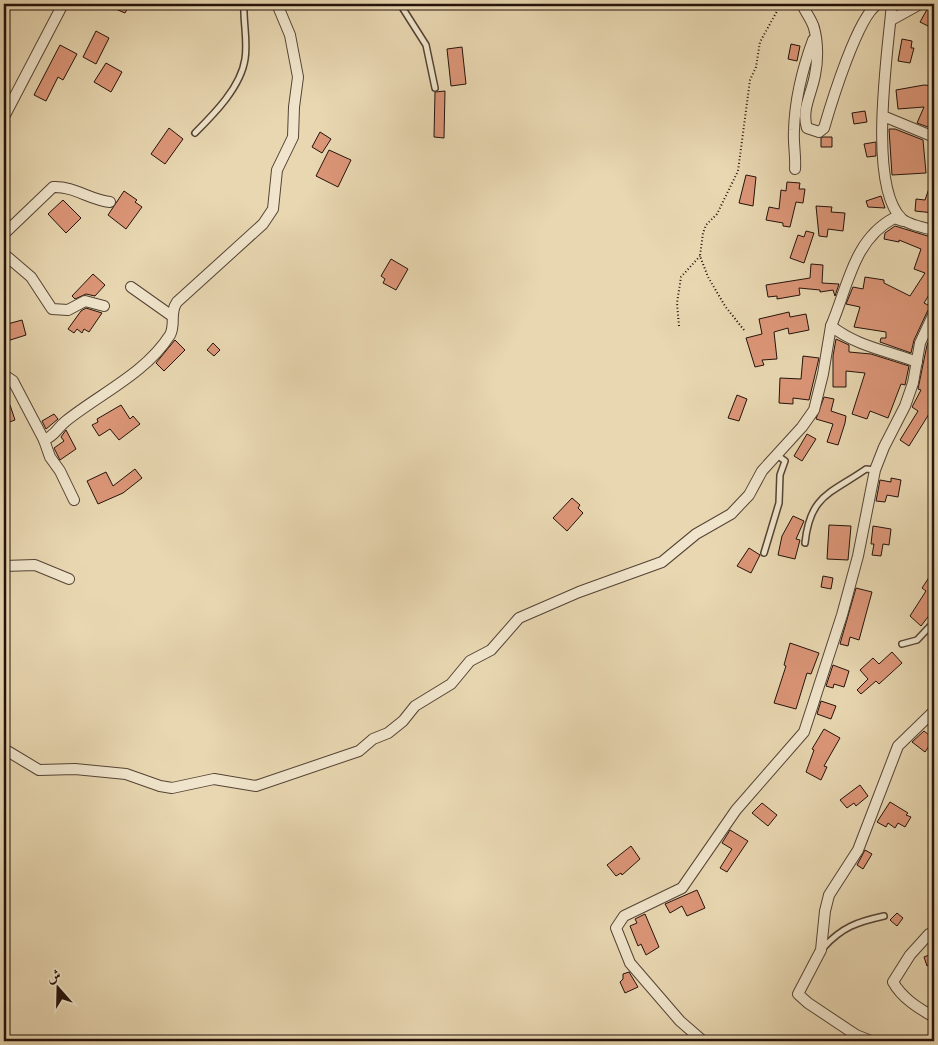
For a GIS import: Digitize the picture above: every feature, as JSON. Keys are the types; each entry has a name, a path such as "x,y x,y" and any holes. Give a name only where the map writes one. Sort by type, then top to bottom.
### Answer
{"street":[{"path":"4,117 63,4"},
{"path":"44,440 53,437 66,421 117,387 156,352 173,327 172,316 177,302 263,224 273,209 277,170 293,137 298,77 297,61 290,35 277,4"},
{"path":"802,4 812,22 815,34 815,75 805,120 808,128 819,132 824,128 849,55 870,10 878,4"},
{"path":"892,4 883,116 884,174 890,198 896,212 903,221"},
{"path":"890,20 920,4"},
{"path":"795,169 796,153 793,133 796,102 801,77 815,34"},
{"path":"883,116 934,137"},
{"path":"4,234 53,187 62,187 100,201 110,202"},
{"path":"4,749 39,770 75,769 126,774 160,786 172,788 214,779 256,786 359,751 373,739 388,733 403,721 415,706 451,684 470,661 492,650 519,618 579,592 662,562 696,534 724,519 749,495 762,471 802,427 814,410 823,374 831,326 843,298 853,263 865,242 884,224 894,218 934,230"},
{"path":"4,254 31,277 52,308 68,310 85,301 104,306"},
{"path":"131,287 172,316"},
{"path":"703,1041 680,1022 630,963 616,928 624,916 682,888 736,810 804,732 842,615 858,556 875,470 914,383 920,343 934,312"},
{"path":"831,326 859,344 888,350 917,362"},
{"path":"4,375 13,381 44,440 50,457 60,471 74,500"},
{"path":"4,566 35,565 69,579"},
{"path":"871,1041 856,1035 808,1003 798,994 821,950 825,911 829,895 862,841 898,746 934,711"},
{"path":"929,934 910,955 893,982 898,990 916,1006 934,1017"}],"lane":[{"path":"195,133 222,102 239,78 245,59 244,4"},
{"path":"400,4 426,45 435,88"},
{"path":"764,553 777,511 780,475 784,461 777,455"},
{"path":"805,543 810,516 814,507 824,496 866,469 875,470"},
{"path":"902,644 917,640 934,622"},
{"path":"821,950 838,932 861,921 884,916"}],"path":[{"path":"744,330 725,306 708,277 700,256 706,225 717,214 738,172 750,80 756,67 760,42 781,4"},
{"path":"679,326 677,303 681,277 700,256"}],"building":[{"path":"104,4 130,4 125,13"},
{"path":"929,6 934,9 934,29 920,22"},
{"path":"96,31 109,38 96,64 83,57"},
{"path":"902,39 912,41 911,48 914,48 910,63 898,61"},
{"path":"791,44 800,46 797,61 788,59"},
{"path":"60,45 77,54 63,80 58,77 46,101 34,95"},
{"path":"462,47 466,84 451,86 447,49"},
{"path":"106,63 122,72 111,92 94,82"},
{"path":"924,85 934,86 934,125 928,127 917,123 924,107 898,109 896,90"},
{"path":"445,91 444,138 434,137 435,92"},
{"path":"865,111 867,122 854,124 852,113"},
{"path":"169,128 183,139 165,164 151,154"},
{"path":"889,129 895,129 923,140 926,173 892,175"},
{"path":"320,132 331,139 322,153 312,147"},
{"path":"832,137 832,147 821,147 821,138"},
{"path":"876,142 876,156 867,157 864,144"},
{"path":"329,150 351,160 338,187 316,176"},
{"path":"746,175 756,177 753,206 739,203"},
{"path":"933,177 934,213 915,211 916,199 925,200"},
{"path":"787,182 800,183 799,189 805,189 803,203 796,202 790,227 783,226 783,223 766,220 769,207 779,209 781,190 786,191"},
{"path":"124,191 137,200 135,202 142,207 126,229 108,215"},
{"path":"881,196 885,208 868,207 866,201"},
{"path":"63,200 81,218 66,233 48,214"},
{"path":"816,206 832,207 831,212 845,213 843,231 828,229 827,237 819,236"},
{"path":"895,226 934,238 934,287 924,303 932,307 928,310 914,340 911,353 880,342 881,338 886,338 886,332 854,327 860,307 846,304 853,287 863,289 865,277 884,280 884,283 910,296 925,273 914,269 921,249 899,240 899,242 884,239 885,233"},
{"path":"806,231 814,233 804,263 790,258 798,235 804,237"},
{"path":"391,259 408,269 396,290 383,283 385,279 381,276"},
{"path":"811,264 823,265 822,283 839,284 835,296 833,290 820,292 820,290 799,288 800,295 777,299 777,296 768,297 766,285 810,278"},
{"path":"93,274 105,285 95,296 86,294 75,299 72,296"},
{"path":"86,308 102,313 89,332 84,329 82,333 77,329 74,333 68,329 81,311"},
{"path":"789,312 790,317 806,314 809,330 789,334 788,328 774,332 777,359 762,360 764,365 755,367 746,338 762,334 759,319"},
{"path":"22,320 26,335 4,342 4,325"},
{"path":"934,329 934,354 928,368 934,370 934,406 909,446 900,440 918,411 912,407 921,390 918,389 927,345"},
{"path":"836,339 849,345 849,352 871,354 909,366 905,385 901,384 888,418 870,411 867,419 852,414 865,373 846,371 846,387 833,387 833,356"},
{"path":"175,340 185,350 164,371 156,363"},
{"path":"213,343 220,350 214,356 207,350"},
{"path":"803,356 819,358 809,400 793,398 793,404 779,403 780,378 801,379"},
{"path":"737,395 747,399 739,421 728,418"},
{"path":"824,397 834,399 831,411 846,416 838,445 827,442 833,424 816,419"},
{"path":"10,405 15,420 4,424 4,407"},
{"path":"121,405 130,419 133,416 140,424 119,440 110,429 99,436 92,425 98,422 97,419"},
{"path":"54,414 58,419 46,429 42,421"},
{"path":"66,430 76,449 60,460 54,448 64,441 61,437"},
{"path":"807,434 816,439 802,461 794,456"},
{"path":"135,469 142,478 123,493 98,504 87,481 106,472 113,486"},
{"path":"891,478 901,480 898,497 887,495 885,502 876,501 880,480 891,482"},
{"path":"572,498 580,505 578,508 583,513 567,531 553,518"},
{"path":"793,516 804,521 796,539 800,540 795,559 778,555 782,536"},
{"path":"829,525 851,526 848,560 827,559"},
{"path":"873,526 891,529 889,545 883,544 881,556 872,555 874,544 871,544"},
{"path":"749,548 760,555 751,573 737,566"},
{"path":"934,570 934,609 921,626 910,616 926,591 922,588"},
{"path":"823,576 833,578 831,589 821,587"},
{"path":"856,588 872,592 859,640 850,637 848,646 840,644"},
{"path":"790,643 819,653 811,674 807,673 796,709 774,703 786,666 784,665"},
{"path":"892,652 902,663 879,684 876,681 861,694 857,690 868,679 860,670 873,658 879,664"},
{"path":"833,665 849,671 844,687 834,684 833,688 826,686"},
{"path":"821,701 836,706 831,719 817,714"},
{"path":"824,729 840,738 824,766 827,767 821,780 806,772 814,750 812,749"},
{"path":"924,731 934,739 925,752 912,742"},
{"path":"860,785 868,796 856,806 854,803 847,808 840,800"},
{"path":"890,802 908,813 906,815 911,817 905,827 898,823 895,828 888,823 886,827 877,822"},
{"path":"762,803 777,815 768,826 752,813"},
{"path":"730,830 748,841 727,872 720,868 732,849 722,843"},
{"path":"631,846 640,859 622,875 621,873 616,876 607,865"},
{"path":"865,850 872,854 863,869 857,865"},
{"path":"697,890 705,908 687,916 682,906 670,913 665,904"},
{"path":"897,913 903,918 897,926 890,920"},
{"path":"645,914 659,947 646,955 641,944 638,946 630,926 637,923 635,919"},
{"path":"934,953 934,963 927,966 924,957"},
{"path":"629,972 638,987 625,993 620,982 623,979 623,974"}]}
